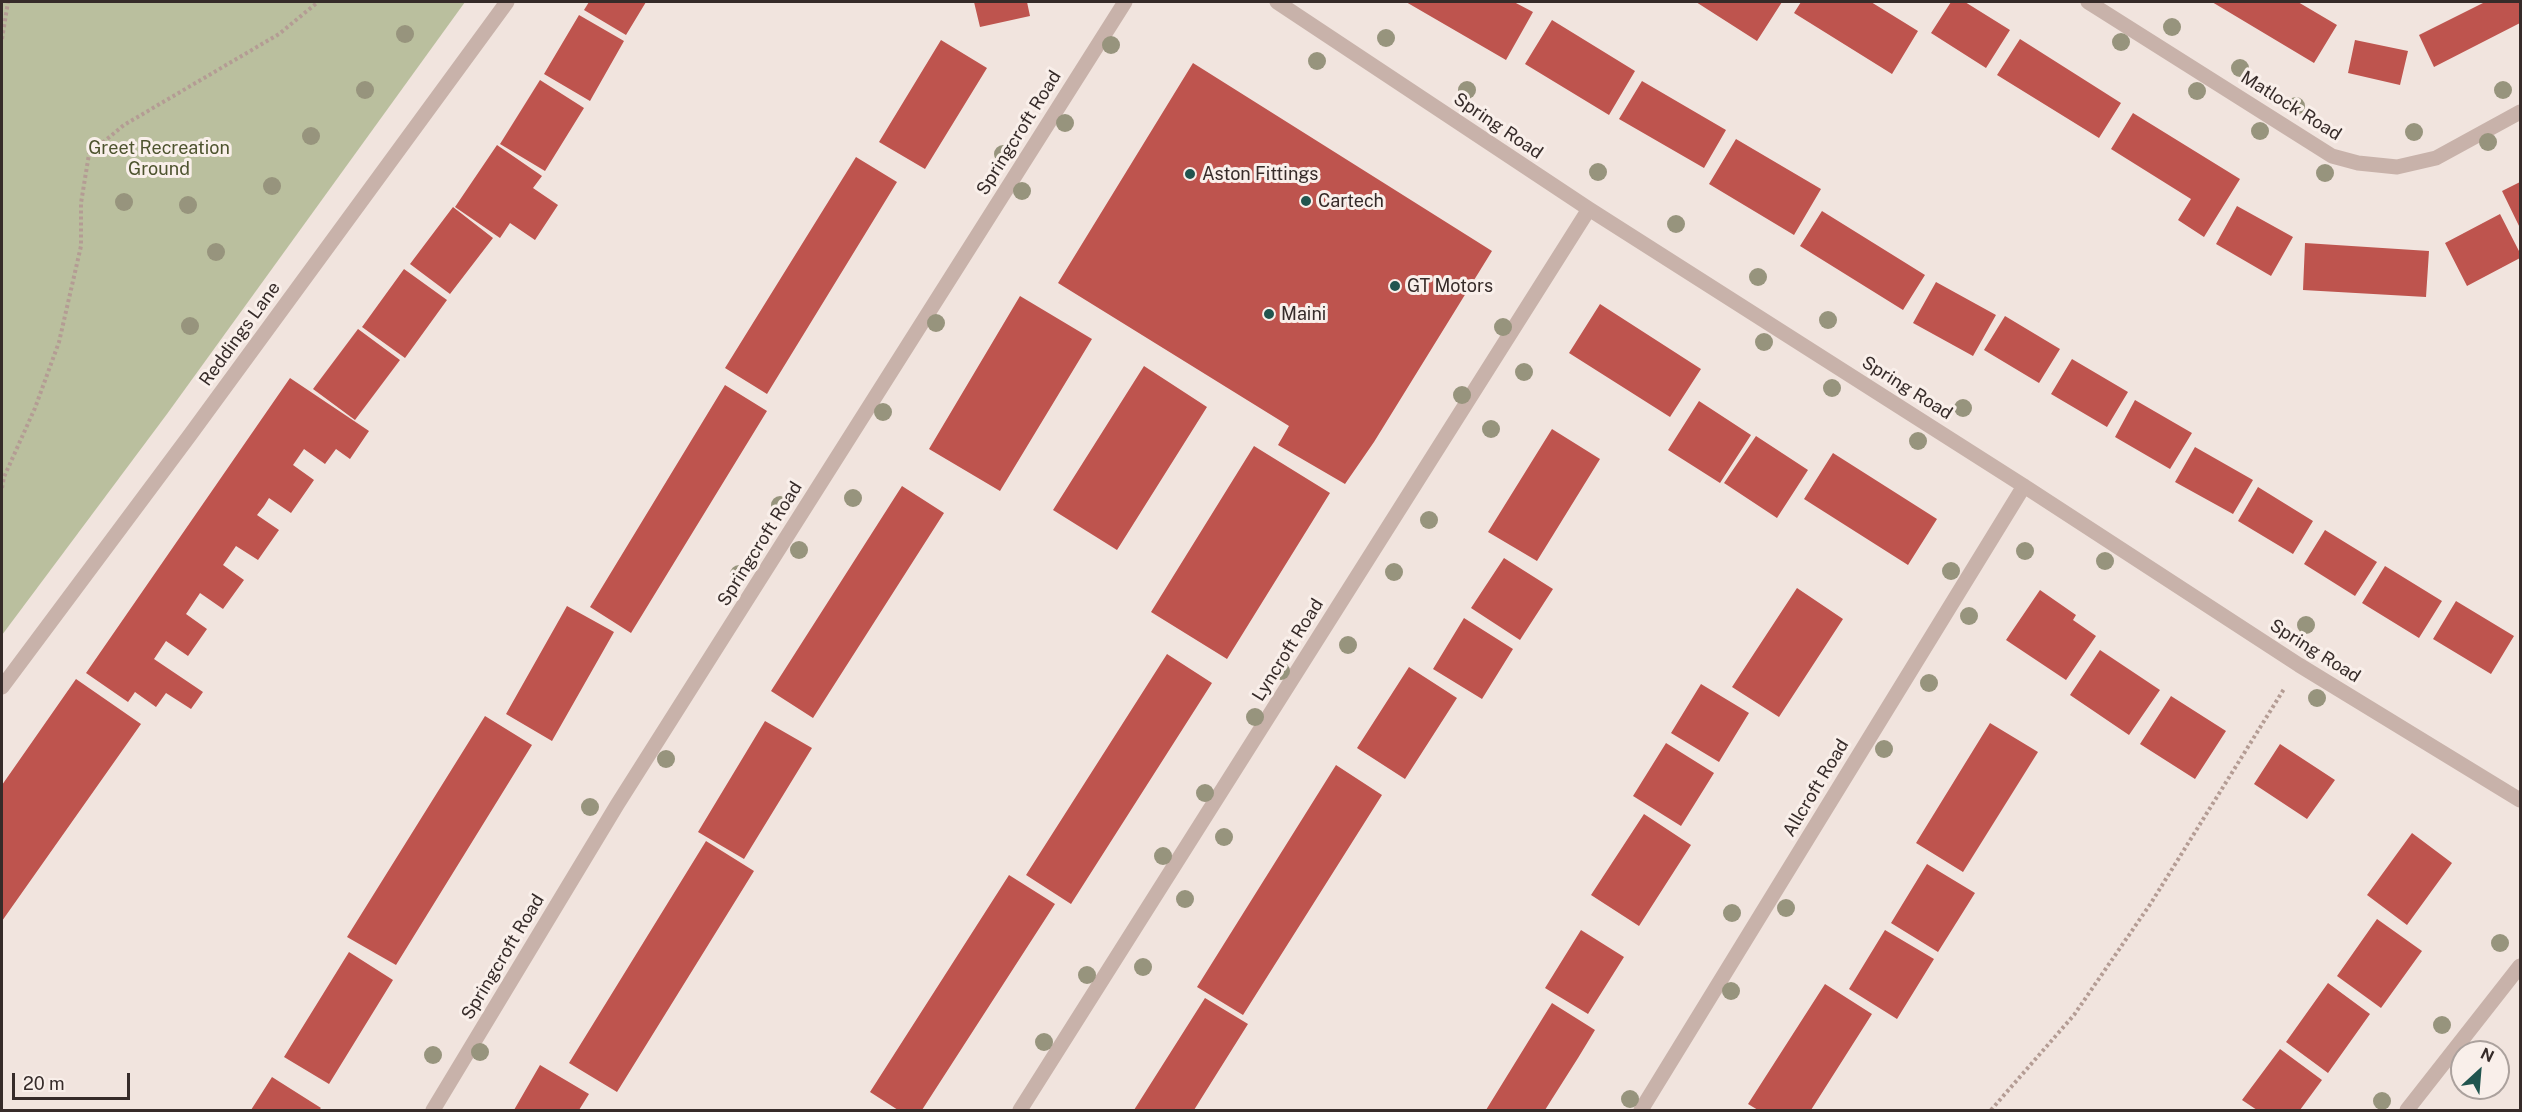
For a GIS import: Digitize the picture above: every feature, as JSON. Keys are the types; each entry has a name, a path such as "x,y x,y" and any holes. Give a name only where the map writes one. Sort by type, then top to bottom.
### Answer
{"street":[{"name":"Reddings Lane","path":"2,687 507,2"},
{"name":"Springcroft Road","path":"433,1110 617,805 1125,2"},
{"name":"Spring Road","path":"1277,2 1589,210 2024,486 2299,665 2520,800"},
{"name":"Matlock Road","path":"2088,2 2332,156 2358,163 2397,167 2436,158 2520,112"},
{"name":"Lyncroft Road","path":"1020,1110 1589,210"},
{"name":"Allcroft Road","path":"1641,1110 2024,486"},
{"path":"2408,1110 2520,966"}],"path":[{"path":"2,39 8,2"},
{"path":"2,488 4,477 35,408 59,342 81,246 81,203 89,154 124,125 279,34 318,2"},
{"path":"1991,1110 2074,1015 2151,903 2299,665"}],"green space":[{"name":"Greet Recreation Ground","path":"2,2 465,2 167,414 2,635"}],"building":[{"path":"589,2 646,2 626,35 584,10"},
{"path":"974,2 1027,2 1030,16 980,27"},
{"path":"1406,2 1514,2 1533,12 1506,60"},
{"path":"1696,2 1782,2 1757,41"},
{"path":"1801,2 1871,2 1918,31 1892,74 1794,13"},
{"path":"1951,2 1965,2 2010,30 1986,68 1931,33"},
{"path":"2212,2 2298,2 2337,25 2314,63"},
{"path":"2485,2 2520,2 2520,23 2434,67 2419,35"},
{"path":"579,15 624,41 590,101 544,74"},
{"path":"1552,20 1635,71 1609,115 1525,64"},
{"path":"2020,39 2121,103 2099,138 1997,75"},
{"path":"941,40 987,68 925,169 879,142"},
{"path":"2355,40 2408,51 2400,85 2348,73"},
{"path":"1193,63 1492,251 1374,442 1345,484 1278,445 1289,426 1058,283"},
{"path":"540,80 584,108 545,171 500,144"},
{"path":"1642,81 1726,130 1704,168 1619,119"},
{"path":"2133,113 2240,179 2204,237 2178,220 2191,199 2111,149"},
{"path":"1736,139 1821,189 1794,235 1709,184"},
{"path":"497,145 542,176 533,188 558,205 535,240 510,223 500,238 455,207"},
{"path":"856,157 897,182 767,394 725,368"},
{"path":"2520,182 2520,228 2502,191"},
{"path":"2237,206 2293,237 2271,276 2216,244"},
{"path":"453,207 493,238 450,294 410,264"},
{"path":"1822,211 1925,275 1903,310 1800,246"},
{"path":"2500,214 2520,253 2520,258 2467,286 2445,243"},
{"path":"2305,243 2429,251 2426,297 2303,290"},
{"path":"404,269 447,300 405,358 362,327"},
{"path":"1936,282 1996,315 1973,356 1913,323"},
{"path":"1020,296 1092,339 1000,491 929,449"},
{"path":"1600,304 1701,369 1670,417 1569,353"},
{"path":"2005,316 2060,349 2039,383 1984,350"},
{"path":"358,329 400,360 355,420 313,389"},
{"path":"2072,359 2128,392 2107,427 2051,394"},
{"path":"1144,366 1207,407 1117,550 1053,510"},
{"path":"290,378 369,431 350,459 336,449 325,464 304,449 293,465 314,480 291,513 269,498 257,515 279,530 258,560 236,546 223,565 244,580 223,609 200,593 186,614 207,629 188,656 166,641 154,659 203,692 191,709 166,693 156,707 135,692 128,702 86,673"},
{"path":"725,385 767,411 631,633 590,607"},
{"path":"2135,400 2192,433 2170,469 2115,437"},
{"path":"1699,401 1751,435 1720,483 1668,450"},
{"path":"1552,429 1600,459 1537,561 1488,532"},
{"path":"1756,436 1808,470 1777,518 1724,483"},
{"path":"1254,446 1330,493 1227,659 1151,612"},
{"path":"2195,447 2253,480 2233,514 2175,482"},
{"path":"1833,453 1937,519 1908,565 1804,499"},
{"path":"902,486 944,513 813,718 771,691"},
{"path":"2258,487 2313,521 2293,554 2238,521"},
{"path":"2325,530 2377,562 2355,596 2304,564"},
{"path":"1504,558 1553,589 1520,640 1471,608"},
{"path":"2385,566 2442,601 2419,638 2362,603"},
{"path":"1797,588 1843,619 1779,717 1732,687"},
{"path":"2040,590 2076,615 2073,620 2096,636 2066,680 2006,640"},
{"path":"2456,601 2514,636 2491,674 2433,639"},
{"path":"567,606 614,632 552,741 506,714"},
{"path":"1464,618 1513,649 1482,699 1433,669"},
{"path":"2100,650 2160,690 2129,735 2070,695"},
{"path":"1167,654 1212,683 1071,904 1026,875"},
{"path":"1409,667 1457,698 1405,779 1357,748"},
{"path":"76,679 141,724 2,921 2,785"},
{"path":"1701,684 1749,713 1719,762 1671,733"},
{"path":"2171,696 2226,731 2195,779 2140,744"},
{"path":"485,716 532,745 396,965 347,937"},
{"path":"765,721 812,748 744,859 698,832"},
{"path":"1990,723 2038,752 1963,872 1916,843"},
{"path":"1666,743 1714,773 1681,826 1633,796"},
{"path":"2280,744 2335,780 2307,819 2254,784"},
{"path":"1336,765 1382,795 1243,1015 1197,987"},
{"path":"1644,814 1691,845 1639,926 1591,895"},
{"path":"2412,833 2452,863 2407,925 2367,895"},
{"path":"706,841 754,871 617,1092 569,1063"},
{"path":"1927,864 1975,893 1938,952 1891,923"},
{"path":"1009,875 1055,904 922,1110 898,1110 870,1092"},
{"path":"2377,919 2422,951 2381,1008 2337,976"},
{"path":"1581,930 1624,957 1588,1014 1545,988"},
{"path":"1885,930 1934,959 1897,1019 1849,989"},
{"path":"349,952 393,980 329,1084 284,1057"},
{"path":"2328,983 2370,1014 2328,1073 2286,1042"},
{"path":"1825,984 1872,1014 1811,1110 1758,1110 1748,1104"},
{"path":"1205,998 1248,1024 1194,1110 1134,1110"},
{"path":"1552,1003 1595,1030 1578,1058 1545,1110 1486,1110"},
{"path":"2280,1049 2322,1080 2300,1110 2257,1110 2242,1100"},
{"path":"540,1065 589,1094 579,1110 514,1110"},
{"path":"272,1077 321,1108 319,1110 251,1110"}],"place":[{"name":"Aston Fittings","path":"1190,174"},
{"name":"Cartech","path":"1306,201"},
{"name":"GT Motors","path":"1395,286"},
{"name":"Maini","path":"1269,314"}]}
